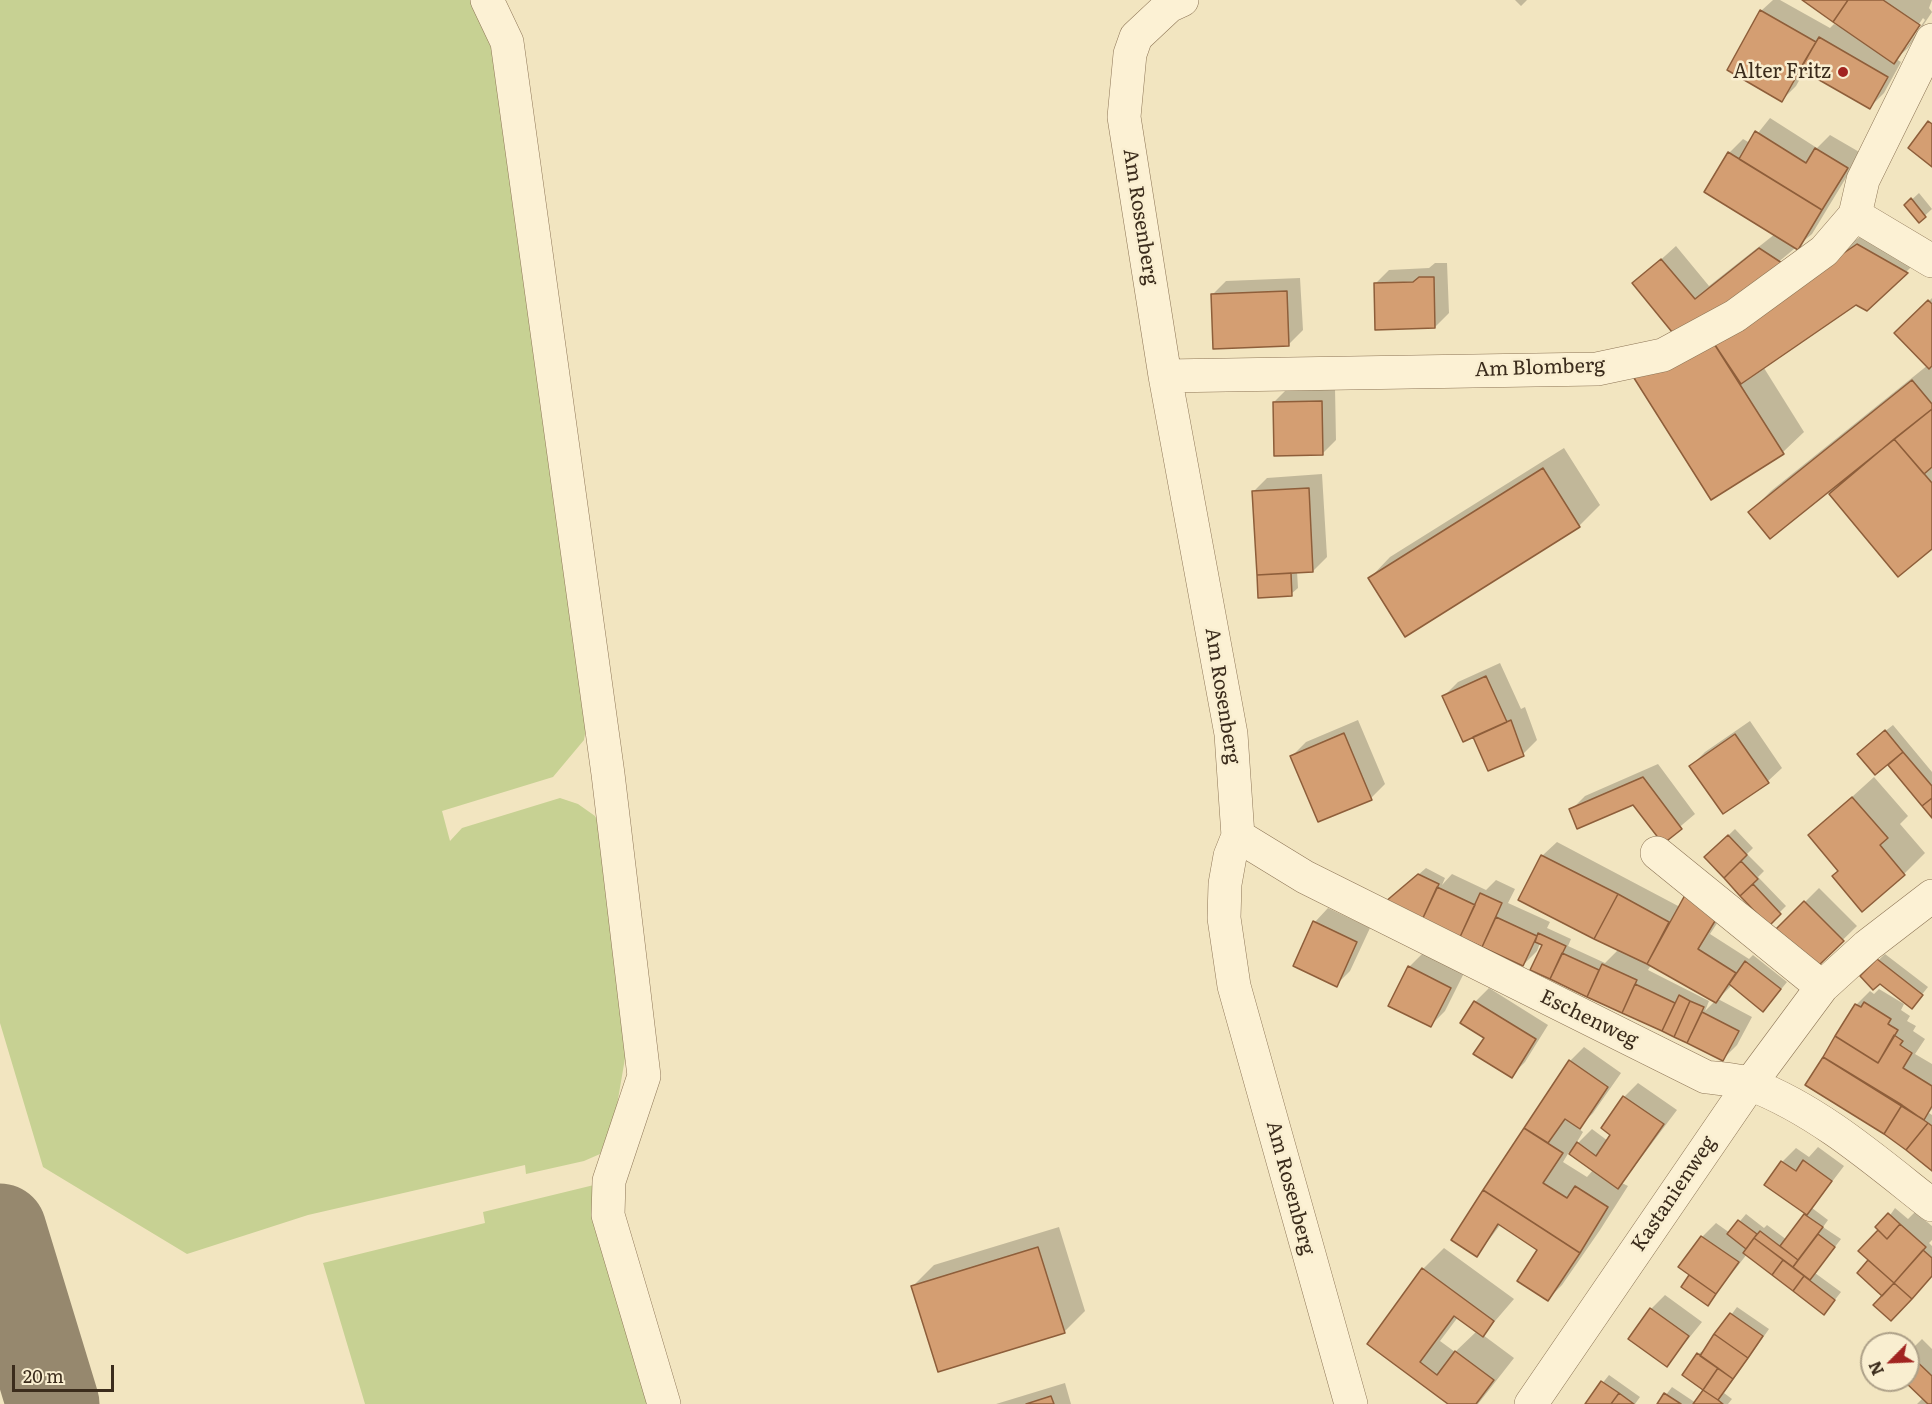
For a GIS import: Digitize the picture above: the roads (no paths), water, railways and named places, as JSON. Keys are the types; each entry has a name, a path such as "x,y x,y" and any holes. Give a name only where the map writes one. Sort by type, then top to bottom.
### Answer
{"street":[{"path":"487,0 507,42 606,762 644,1076 609,1181 608,1215 664,1404"},
{"name":"Am Rosenberg","path":"1182,0 1169,6 1133,45 1124,117 1165,376 1231,734 1238,836 1230,856 1225,884 1224,918 1234,986 1352,1404"},
{"name":"Am Blomberg","path":"1165,376 1598,369 1664,356 1734,316 1824,251 1855,215 1863,180 1932,40"},
{"path":"1855,215 1932,261"},
{"name":"Eschenweg","path":"1238,836 1305,878 1706,1077 1750,1084 1797,1106 1851,1143 1932,1205"},
{"path":"1657,853 1822,987"},
{"name":"Kastanienweg","path":"1531,1404 1750,1084 1822,987 1867,946 1932,896"}],"place":[{"name":"Alter Fritz","path":"1843,72"}]}
